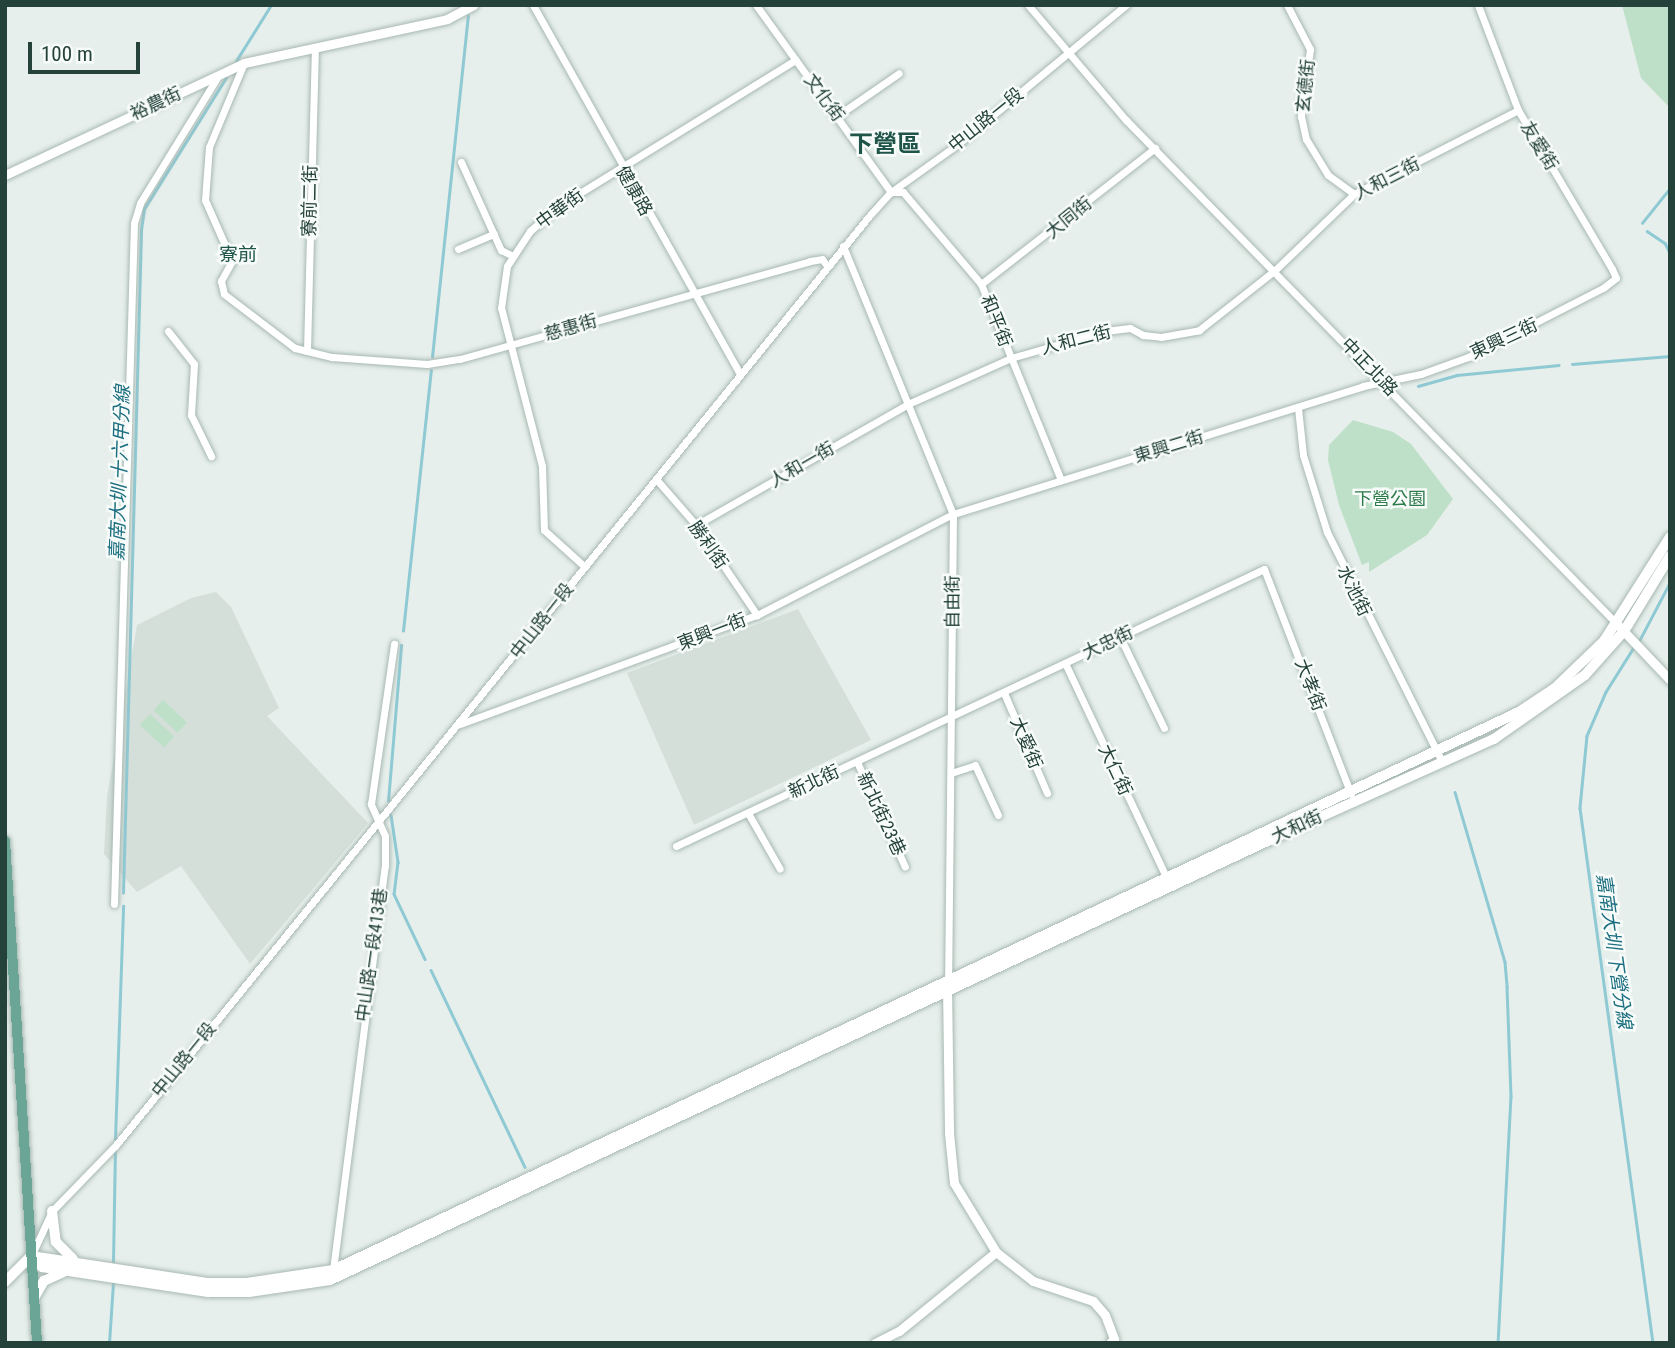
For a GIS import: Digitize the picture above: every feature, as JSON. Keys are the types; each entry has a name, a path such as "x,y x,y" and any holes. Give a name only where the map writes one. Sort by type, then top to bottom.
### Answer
{"main road":[{"path":"1623,631 1670,537"},
{"path":"1623,631 1670,556"},
{"name":"大和街","path":"947,986 1440,757 1555,688 1604,641 1623,631"},
{"name":"大和街","path":"947,986 1166,877 1352,797"},
{"path":"5,841 37,1343"},
{"path":"31,1256 73,1260 207,1283 247,1283 333,1270 947,986"},
{"path":"31,1256 42,1267 208,1292 249,1293 330,1280 947,986"},
{"path":"52,1211 56,1242 73,1260"},
{"name":"中山路一段","path":"5,1282 31,1256"},
{"path":"34,1298 44,1281 67,1270"}],"street":[{"name":"裕農街","path":"5,175 244,63 315,51 447,19 473,5"},
{"name":"健康路","path":"533,5 621,170 740,374"},
{"name":"文化街","path":"756,5 891,192"},
{"name":"中正北路","path":"1028,5 1068,54 1155,148 1386,384 1448,454 1670,680"},
{"name":"中山路一段","path":"31,1256 52,1211 116,1145 378,821 460,724 843,246 891,192 1068,54 1126,5"},
{"name":"玄德街","path":"1287,5 1310,49 1301,116 1306,139 1328,175 1354,194"},
{"name":"友愛街","path":"1478,5 1518,110 1616,278"},
{"name":"寮前二街","path":"307,351 315,51"},
{"name":"中華街","path":"584,567 544,530 542,470 501,308 507,266 530,231 559,206 795,60"},
{"name":"慈惠街","path":"244,63 209,146 204,180 210,216 232,261 221,281 224,293 245,313 280,340 307,351 418,365 509,346 822,259 827,266"},
{"path":"837,116 899,74"},
{"path":"114,904 134,223 140,202 218,75"},
{"name":"人和三街","path":"1274,271 1354,194 1518,110"},
{"name":"大同街","path":"981,284 1155,148"},
{"path":"461,162 501,250 513,256"},
{"name":"和平街","path":"891,192 903,192 981,284 1061,481"},
{"path":"458,249 494,234"},
{"name":"自由街","path":"843,246 953,514 947,986"},
{"name":"人和二街","path":"908,404 1011,358 1105,331 1130,328 1143,335 1161,337 1199,330 1274,271"},
{"name":"東興三街","path":"1386,384 1468,357 1550,318 1616,278"},
{"path":"169,331 194,364 191,415 211,456"},
{"name":"東興二街","path":"953,514 1363,386 1386,384"},
{"name":"人和一街","path":"696,525 908,404"},
{"name":"水池街","path":"1298,408 1303,455 1327,532 1348,581 1440,757"},
{"name":"勝利街","path":"656,479 696,525 757,615"},
{"name":"東興一街","path":"460,724 757,615 953,514"},
{"name":"大忠街","path":"952,718 1264,569"},
{"name":"大孝街","path":"1264,569 1352,797"},
{"path":"1120,637 1164,728"},
{"name":"中山路一段413巷","path":"333,1270 385,866 385,836 371,804 394,644"},
{"name":"大仁街","path":"1065,663 1166,877"},
{"name":"大愛街","path":"1004,693 1047,793"},
{"name":"新北街","path":"676,846 952,718"},
{"name":"新北街23巷","path":"857,762 905,867"},
{"path":"951,773 975,765 998,815"},
{"path":"748,813 779,869"},
{"path":"947,986 950,1169 996,1252 1033,1281 1093,1301 1115,1339 1110,1343"},
{"path":"874,1343 899,1331 996,1252"}],"shaded area":[{"path":"216,592 231,607 279,708 267,716 368,823 250,964 181,866 137,892 104,854 107,797 137,625 191,598"},
{"path":"798,609 871,740 694,825 627,673"}],"green space":[{"path":"1622,5 1670,5 1670,108 1641,78"},
{"name":"下營公園","path":"1353,420 1393,432 1411,444 1453,499 1427,535 1369,572 1369,562 1362,565 1339,505 1328,460 1329,445"},
{"path":"163,700 187,723 178,733 153,710"},
{"path":"150,714 174,737 164,747 140,725"}],"waterway":[{"name":"嘉南大圳 十六甲分線","path":"236,61 271,5"},
{"path":"432,357 468,16"},
{"name":"嘉南大圳 十六甲分線","path":"123,893 141,230 144,209 226,78"},
{"path":"1642,223 1670,188"},
{"path":"1647,231 1665,243 1670,253"},
{"path":"1572,364 1670,356"},
{"path":"1418,386 1457,375 1559,365"},
{"path":"403,631 431,370"},
{"name":"嘉南大圳 下營分線","path":"1639,641 1670,582"},
{"path":"388,801 401,646"},
{"name":"嘉南大圳 下營分線","path":"1635,646 1606,692 1587,736 1580,808 1653,1343"},
{"path":"1455,792 1505,962 1507,987 1511,1096 1498,1343"},
{"path":"391,815 398,862 394,894 425,959"},
{"name":"嘉南大圳 十六甲分線","path":"115,1139 123,906"},
{"path":"431,970 525,1167"},
{"name":"嘉南大圳 十六甲分線","path":"113,1262 115,1152"},
{"name":"嘉南大圳 十六甲分線","path":"109,1343 113,1282"}],"district":[{"name":"下營區","path":"885,145"},
{"name":"寮前","path":"238,255"}]}
